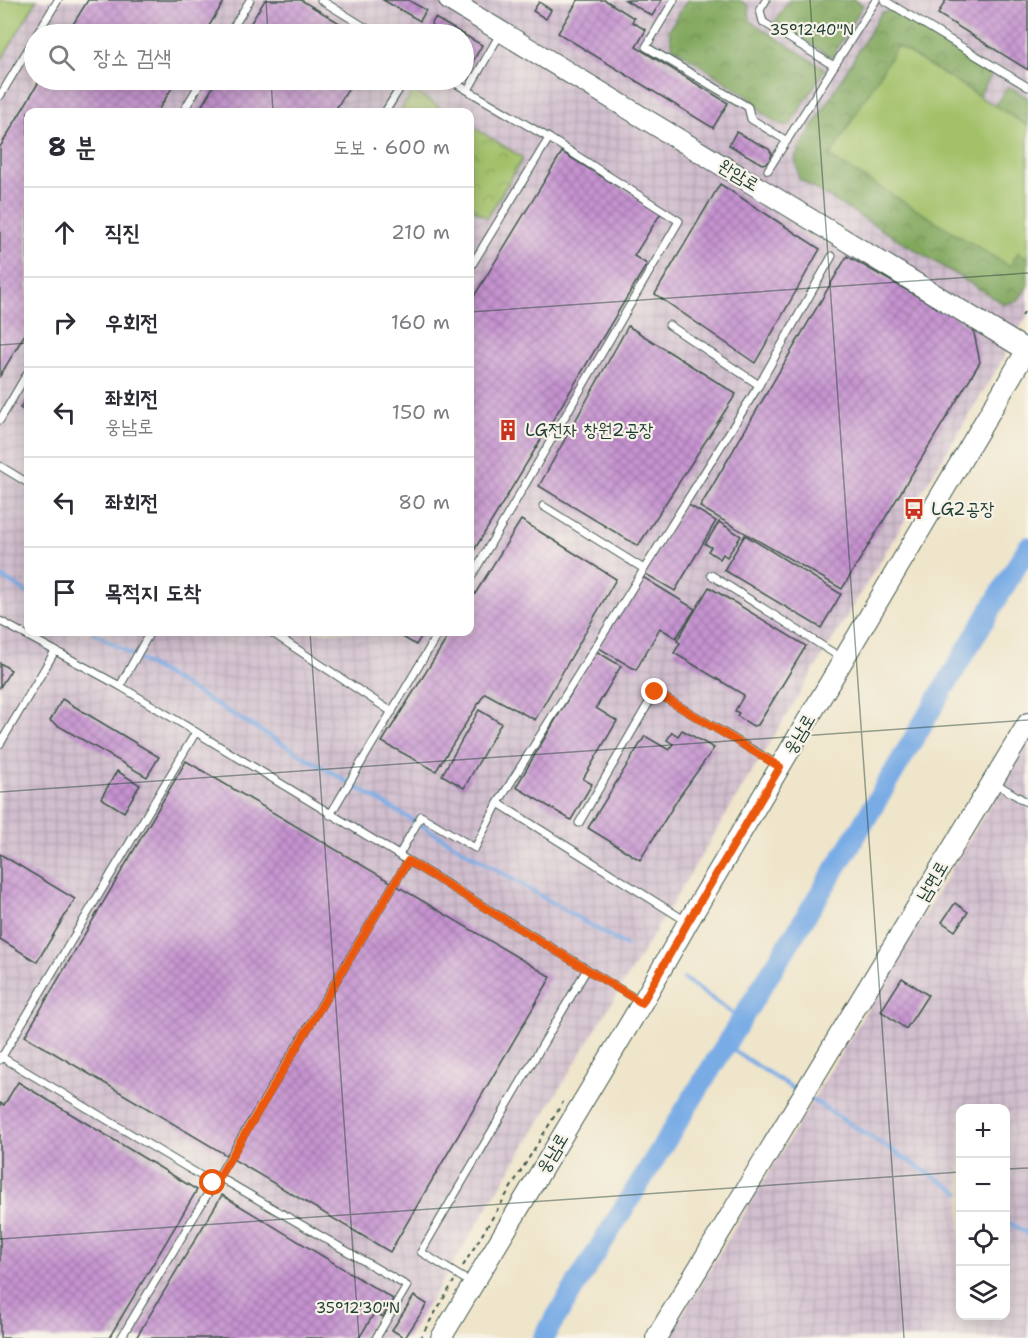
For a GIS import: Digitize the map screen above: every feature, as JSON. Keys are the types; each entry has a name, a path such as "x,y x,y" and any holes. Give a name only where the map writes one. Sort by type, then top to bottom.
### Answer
{"street":[{"name":"완암로","path":"449,0 1027,350"},
{"name":"웅남로","path":"441,1338 642,1003 1027,350"},
{"name":"남면로","path":"656,1338 1028,723"}],"lane":[{"path":"43,24 58,0"},
{"path":"235,24 250,0"},
{"path":"321,0 360,24"},
{"path":"674,0 646,46 748,107 751,118 787,141"},
{"path":"766,0 760,10 763,22 834,66"},
{"path":"768,170 876,0"},
{"path":"884,0 1028,87"},
{"path":"474,79 501,31"},
{"path":"0,96 24,56"},
{"path":"185,108 196,90"},
{"path":"388,108 399,90"},
{"path":"468,90 549,138 679,221 474,572"},
{"path":"474,261 549,138"},
{"path":"399,855 421,816 475,848 498,802 759,385 832,256"},
{"path":"669,325 759,385"},
{"path":"0,420 24,379"},
{"path":"0,466 24,481"},
{"path":"543,506 644,569"},
{"path":"711,575 844,659"},
{"path":"0,621 24,634"},
{"path":"28,636 120,686 642,1003"},
{"path":"120,686 147,636"},
{"path":"277,636 392,712"},
{"path":"330,815 436,636"},
{"path":"0,744 55,651"},
{"path":"579,823 655,692 780,767"},
{"path":"196,732 0,1058 407,1286 376,1338"},
{"path":"993,782 1028,802"},
{"path":"498,802 688,922"},
{"path":"122,1338 408,861"},
{"path":"473,1284 421,1252 588,969"}],"path":[{"path":"1022,316 1028,307"}],"shaded area":[{"path":"0,0 1028,0 1028,314 1003,359 408,1338 0,1338"},
{"path":"1028,742 1028,1338 668,1338 788,1141"}],"green space":[{"path":"0,0 37,0 0,62"},
{"path":"687,0 739,0 748,5 750,21 825,69 790,125 779,124 769,118 753,100 672,46 669,30"},
{"path":"789,0 855,0 863,5 832,57 775,22"},
{"path":"892,10 993,72 979,96 897,46 1010,266 1018,252 1026,257 1028,254 1028,285 1018,301 1004,304 799,179 795,157 881,13"},
{"path":"897,46 1028,126 1028,254 1026,257 1018,253 1009,266 830,157"},
{"path":"1008,86 1028,98 1028,126 995,106"},
{"path":"413,91 441,108 402,108"},
{"path":"474,127 523,158 487,218 474,210"}],"building":[{"path":"88,0 225,0 210,24 73,24"},
{"path":"265,0 301,0 341,24 250,24"},
{"path":"383,0 408,0 426,10 420,21"},
{"path":"578,0 605,0 634,18 632,22 646,30 636,47 728,103 713,128 558,33"},
{"path":"625,0 662,0 652,16"},
{"path":"946,0 1028,0 1028,70 938,14"},
{"path":"539,2 551,10 546,19 533,11"},
{"path":"435,18 446,24 432,24"},
{"path":"474,41 482,45 474,60"},
{"path":"34,90 171,90 160,108 24,108 24,336 0,376 0,147"},
{"path":"211,90 348,90 336,108 200,108"},
{"path":"736,132 769,149 772,154 770,162 762,164 729,145"},
{"name":"LG전자 창원2공장","path":"562,152 661,213 634,256 647,264 474,550 474,296"},
{"path":"720,184 820,249 755,363 655,294"},
{"path":"847,256 973,328 980,362 842,589 700,507"},
{"path":"628,326 736,394 638,546 539,486"},
{"path":"687,504 716,521 675,591 644,573"},
{"path":"521,520 616,579 535,720 485,693 436,771 382,742 448,636 474,636 474,596"},
{"path":"719,522 741,536 727,557 723,554 720,559 708,551 711,547 705,544"},
{"path":"745,535 841,594 821,628 724,570"},
{"path":"641,576 695,609 676,638 660,628 636,670 599,648"},
{"path":"709,587 806,646 758,725 753,726 737,716 739,713 735,711 744,695 674,653 680,643 677,641"},
{"path":"401,636 422,636 416,645"},
{"path":"596,651 621,666 596,708 617,721 583,779 592,784 571,820 516,787"},
{"path":"0,663 11,670 0,687"},
{"path":"62,699 159,757 147,777 50,721"},
{"path":"479,710 501,723 464,788 442,775"},
{"path":"682,730 714,748 679,797 640,860 588,828 645,736 669,750 673,744 667,740 672,732 678,736"},
{"path":"186,761 551,977 390,1252 25,1036"},
{"path":"117,771 140,785 124,812 101,798"},
{"path":"0,854 75,899 37,962 0,939"},
{"path":"955,903 968,912 955,931 942,922"},
{"path":"902,978 928,995 906,1029 881,1011"},
{"path":"18,1082 197,1190 109,1338 0,1338 0,1103 4,1105"},
{"path":"222,1195 393,1299 383,1317 375,1312 359,1338 136,1338"},
{"path":"414,1296 427,1304 405,1338 392,1330"}],"waterway":[{"path":"543,1338 852,842 1028,547"},
{"path":"0,576 24,591"},
{"path":"100,636 626,946"},
{"path":"684,979 741,1019"},
{"path":"725,1045 797,1091"},
{"path":"809,1098 956,1190"},
{"path":"1010,1223 1028,1234"}],"place":[{"name":"LG전자 창원2공장","path":"508,430"},
{"name":"LG2공장","path":"914,509"}],"route":[{"path":"213,1183 219,1177 408,861 642,1003 780,767 655,692"}]}
